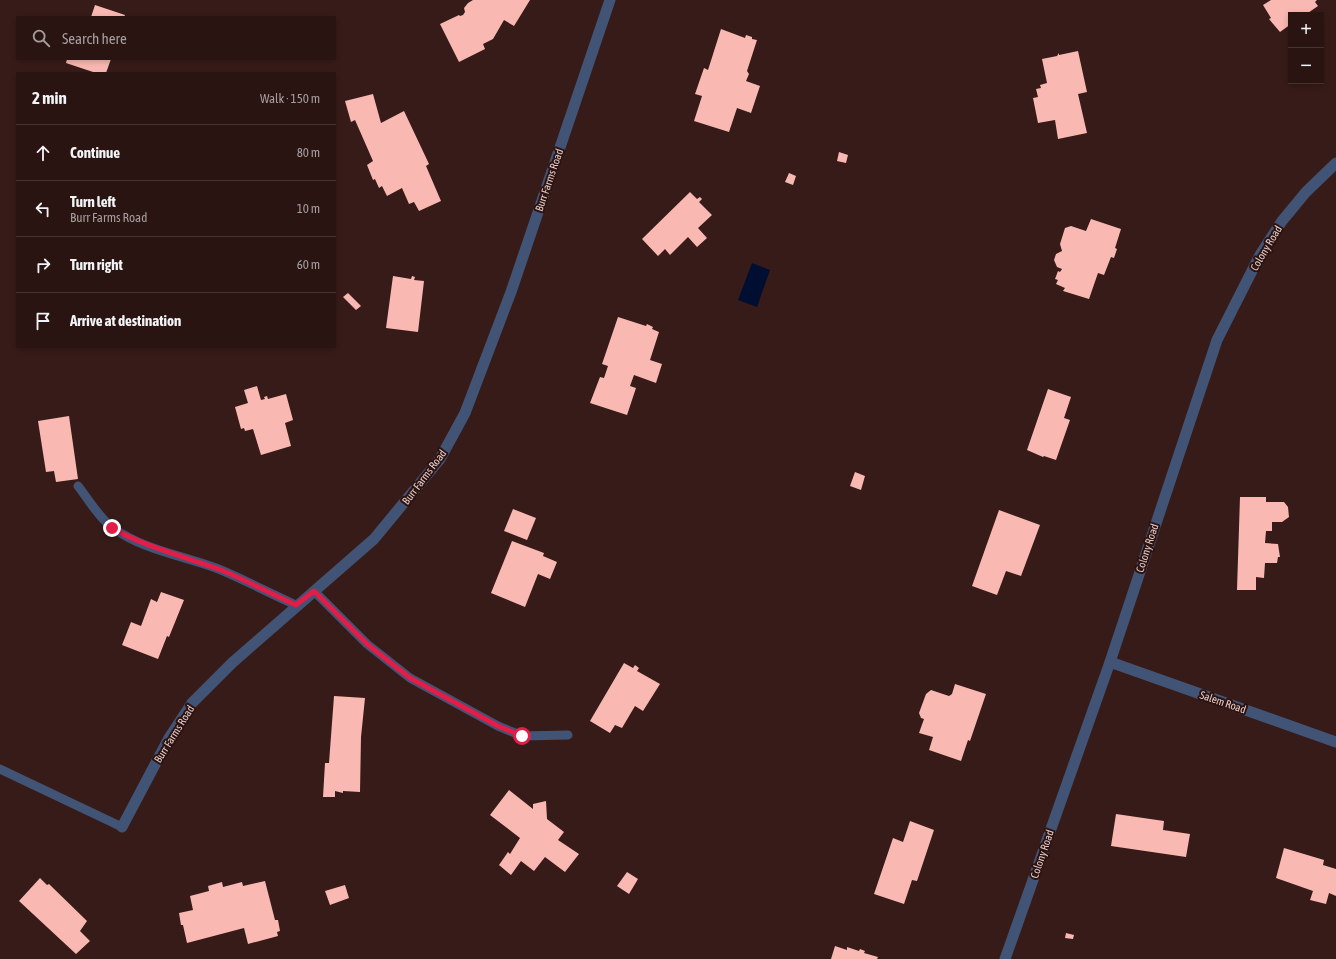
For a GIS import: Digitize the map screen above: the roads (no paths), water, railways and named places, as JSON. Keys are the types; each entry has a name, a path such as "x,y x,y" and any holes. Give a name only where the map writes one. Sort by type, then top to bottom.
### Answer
{"street":[{"name":"Burr Farms Road","path":"122,826 169,738 192,703 232,663 296,605 374,539 440,459 465,413 511,292 610,0"},
{"name":"Colony Road","path":"1005,959 1110,662 1217,340 1260,255 1282,221 1306,192 1336,163"},
{"name":"Salem Road","path":"1110,662 1336,742"}],"lane":[{"path":"78,486 102,518 112,528 127,537 162,552 221,570 296,605"},
{"path":"314,591 367,644 410,678 498,726 522,736 568,735"},
{"path":"0,769 122,826"}],"water":[{"path":"752,263 770,270 757,307 738,300"}]}
